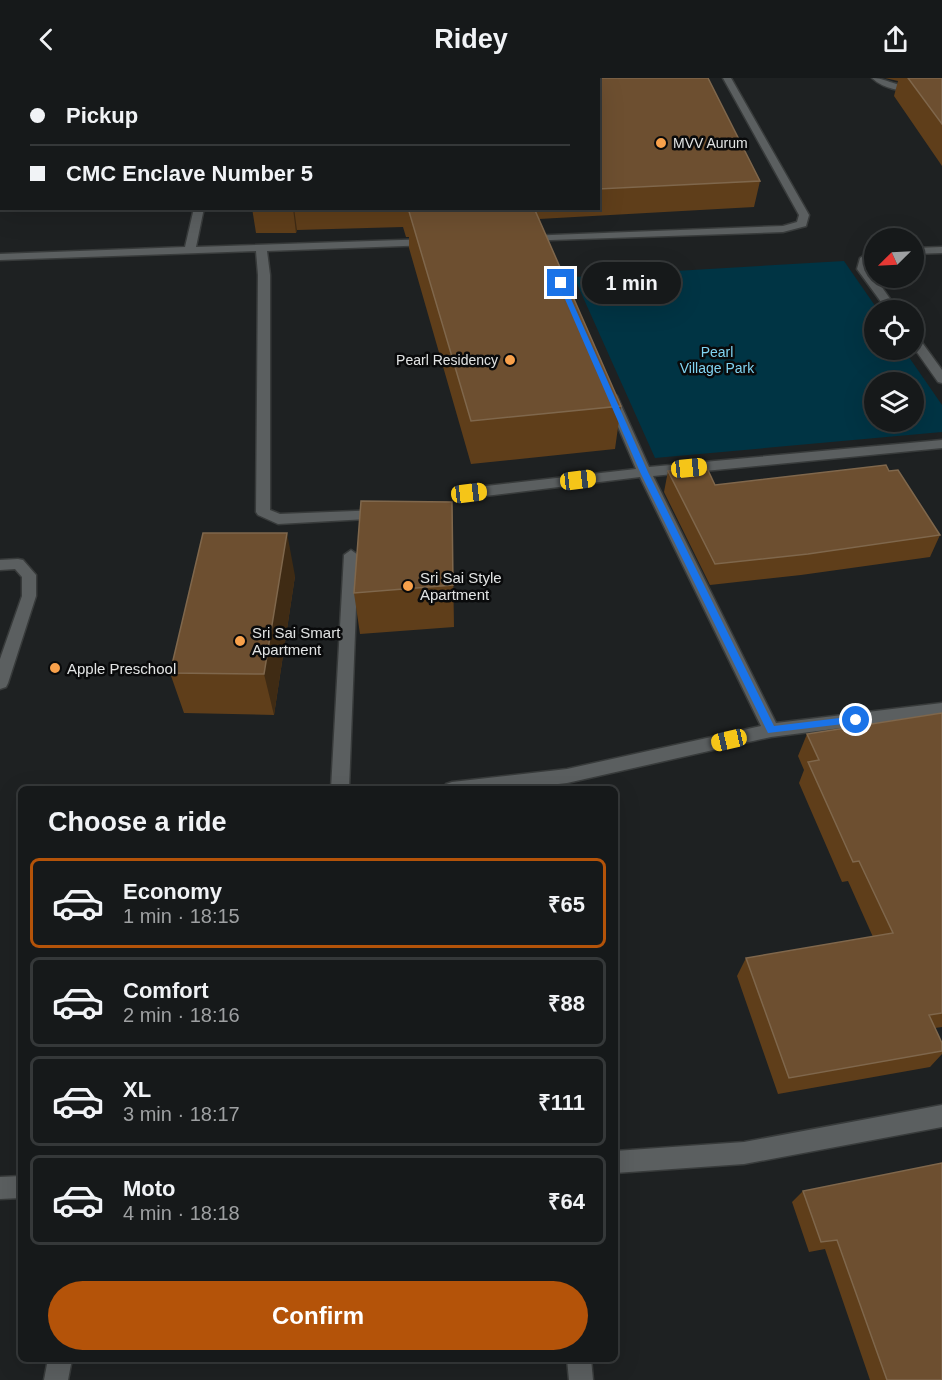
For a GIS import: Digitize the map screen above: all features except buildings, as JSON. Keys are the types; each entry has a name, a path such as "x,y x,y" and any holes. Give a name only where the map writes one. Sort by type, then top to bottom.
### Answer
{"street":[{"path":"518,240 783,229 802,224 804,215 727,78"},
{"path":"876,78 889,86 907,89 942,88"},
{"path":"190,249 199,210"},
{"path":"0,257 446,242"},
{"path":"261,247 264,274 263,512 278,519 380,515"},
{"path":"924,251 942,250"},
{"path":"924,354 942,379"},
{"path":"607,388 644,472 771,730"},
{"path":"469,493 644,472 942,444"},
{"path":"340,786 351,555"},
{"path":"0,565 18,564 29,575 29,596 0,683"},
{"path":"479,786 567,776 771,730 942,709"},
{"path":"618,1162 744,1153 942,1116"},
{"path":"0,1188 18,1187"},
{"path":"56,1380 59,1362"},
{"path":"579,1362 581,1380"}],"green space":[{"name":"Pearl Village Park","path":"844,261 871,300 864,300 864,360 911,360 919,372 864,372 864,432 924,432 924,379 942,405 942,432 655,458 574,277"}],"place":[{"name":"MVV Aurum","path":"661,143"},
{"name":"Pearl Residency","path":"510,360"},
{"name":"Sri Sai Style Apartment","path":"408,586"},
{"name":"Sri Sai Smart Apartment","path":"240,641"},
{"name":"Apple Preschool","path":"55,668"}],"route":[{"path":"561,283 644,472 771,730 856,720"}]}
